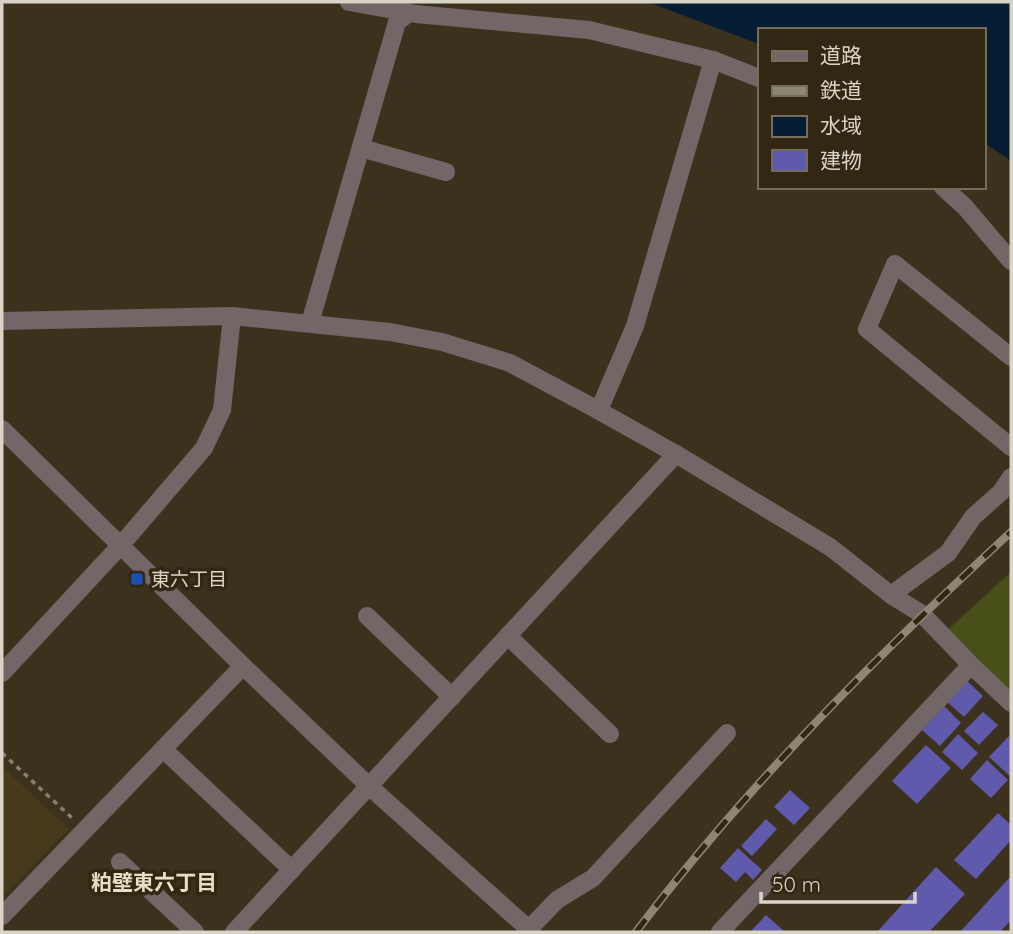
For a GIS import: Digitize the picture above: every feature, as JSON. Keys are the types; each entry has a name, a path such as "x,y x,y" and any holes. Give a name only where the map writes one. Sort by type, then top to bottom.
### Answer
{"street":[{"path":"349,2 409,13 589,30 713,60 758,78"},
{"path":"310,323 397,22 409,13"},
{"path":"599,410 635,326 713,60"},
{"path":"361,148 446,172"},
{"path":"945,189 965,207 1011,261"},
{"path":"1011,357 895,264 867,329 1011,447"},
{"path":"2,673 121,545 204,448 222,410 232,316"},
{"path":"2,321 232,316 390,332 442,342 510,363 676,454 830,547 891,595 922,614 971,665 991,676 1011,703"},
{"path":"2,429 370,787 530,931 557,900 593,878 727,733"},
{"path":"234,932 676,454"},
{"path":"891,595 948,553 973,517 1001,492 1011,477"},
{"path":"367,615 452,697"},
{"path":"508,636 610,734"},
{"path":"720,932 971,665"},
{"path":"2,916 243,666"},
{"path":"163,749 292,870"},
{"path":"120,862 195,932"}],"path":[{"path":"2,753 85,829"}],"shaded area":[{"path":"2,766 69,829 2,898"}],"green space":[{"path":"1011,572 1011,702 943,634"}],"water":[{"path":"648,2 1011,2 1011,161 985,143 985,28 758,28 758,44"}],"building":[{"path":"965,679 983,696 964,717 945,700"},
{"path":"944,706 961,723 940,746 922,730"},
{"path":"983,712 998,725 979,745 964,731"},
{"path":"958,734 978,753 962,770 942,752"},
{"path":"1009,736 1011,738 1011,777 989,757"},
{"path":"926,745 951,768 917,804 892,781"},
{"path":"987,760 1008,780 991,798 970,779"},
{"path":"790,790 810,808 794,825 774,807"},
{"path":"998,813 1011,825 1011,840 976,879 954,860"},
{"path":"766,819 777,829 752,856 741,846"},
{"path":"738,848 762,870 753,880 745,872 736,882 720,868"},
{"path":"936,867 965,894 929,932 877,932"},
{"path":"1011,876 1011,920 1000,932 960,932"},
{"path":"766,915 785,932 750,932"}],"railway":[{"path":"636,932 722,825 814,724 911,626 1011,532"}],"place":[{"name":"東六丁目","path":"137,579"}],"district":[{"name":"粕壁東六丁目","path":"154,882"}]}
